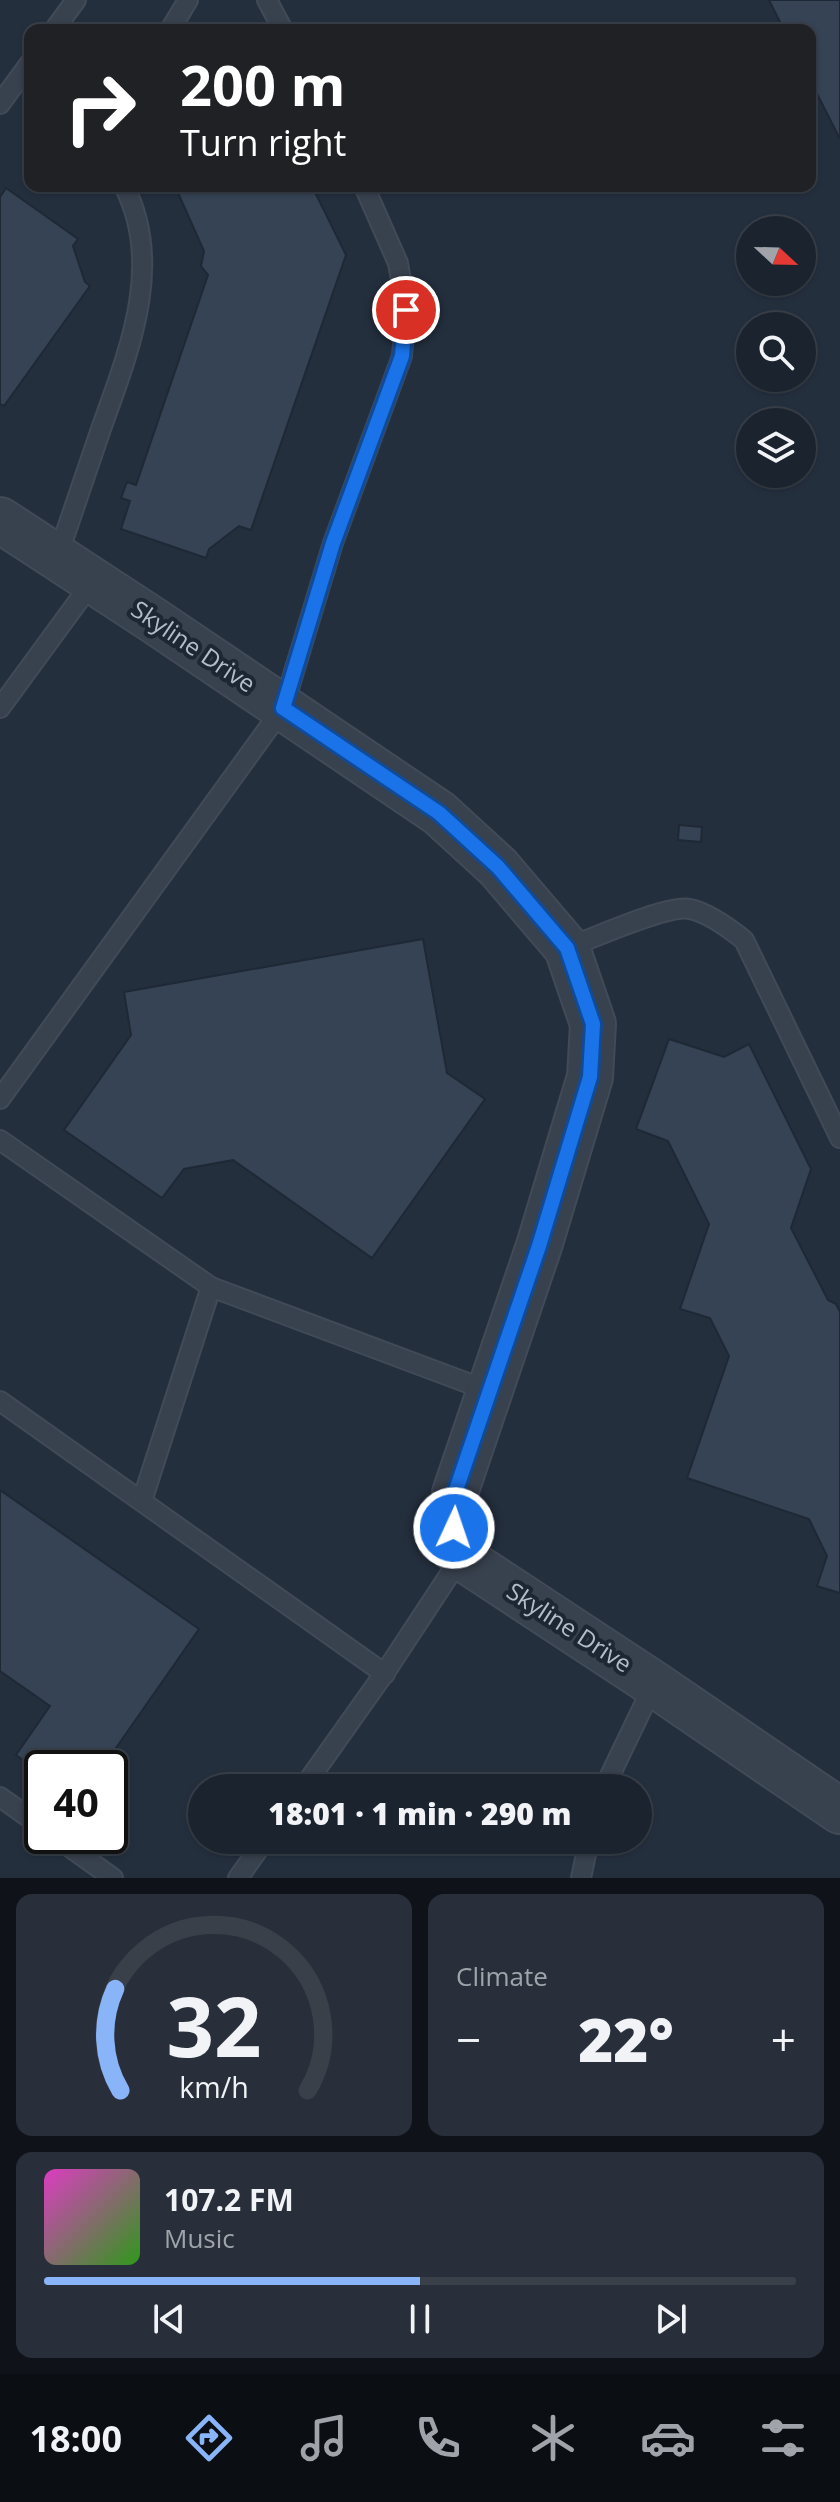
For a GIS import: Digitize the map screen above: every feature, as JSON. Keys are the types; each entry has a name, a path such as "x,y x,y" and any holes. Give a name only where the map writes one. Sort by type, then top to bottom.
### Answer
{"street":[{"name":"Skyline Drive","path":"0,520 439,813 498,867 567,948 593,1024 590,1077 539,1246 455,1493 454,1528 461,1557 840,1811"}],"lane":[{"path":"58,24 76,0"},
{"path":"174,24 188,0"},
{"path":"267,0 280,24"},
{"path":"0,104 24,71"},
{"path":"0,708 75,569 134,335 143,264 134,205 127,192"},
{"path":"0,1099 283,708 333,543 402,356 406,310 398,263 367,192"},
{"path":"567,948 635,920 689,908 727,926 744,940 840,1138"},
{"path":"0,1140 211,1287 489,1391"},
{"path":"142,1501 211,1287"},
{"path":"0,1401 385,1674"},
{"path":"313,1774 385,1674 461,1557"},
{"path":"611,1774 654,1684"},
{"path":"0,1797 24,1814"},
{"path":"79,1854 113,1878"},
{"path":"238,1878 255,1854"},
{"path":"581,1878 586,1854"}],"building":[{"path":"769,0 840,0 840,139 816,92 816,24 781,24"},
{"path":"6,188 78,239 73,246 85,282 90,286 4,406 0,404 0,197"},
{"path":"178,192 315,192 346,255 251,530 239,526 209,549 206,558 121,529 130,501 121,498 127,482 136,485 208,275 201,266 204,251"},
{"path":"679,825 702,827 701,842 678,840"},
{"path":"423,939 447,1073 485,1099 372,1258 233,1160 184,1169 162,1198 64,1130 131,1035 124,992"},
{"path":"669,1039 724,1057 749,1044 811,1169 791,1228 828,1300 836,1304 840,1312 840,1593 817,1586 827,1556 809,1519 687,1478 729,1356 710,1318 680,1309 709,1224 668,1141 636,1129"},
{"path":"0,1490 199,1629 115,1750 24,1750 24,1761 16,1755 50,1706 0,1671"}],"route":[{"path":"406,310 402,356 333,543 283,708 439,813 498,867 567,948 593,1024 590,1077 539,1246 455,1493 454,1528"}]}
